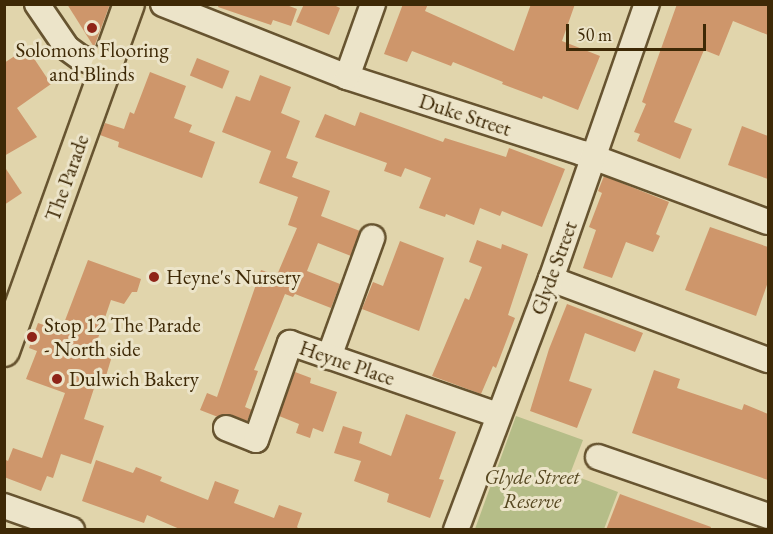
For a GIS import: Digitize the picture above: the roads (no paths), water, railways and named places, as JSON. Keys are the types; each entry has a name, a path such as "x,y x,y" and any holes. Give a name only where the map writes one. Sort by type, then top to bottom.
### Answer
{"main road":[{"name":"The Parade","path":"4,351 129,4"}],"street":[{"path":"37,4 67,48 81,58 106,67"},
{"name":"Duke Street","path":"163,4 347,77 593,158 768,222"},
{"path":"347,77 373,4"},
{"name":"Glyde Street","path":"456,530 551,279 647,4"},
{"path":"329,357 372,238"},
{"path":"551,279 768,360"},
{"name":"Heyne Place","path":"225,428 256,440 290,343 498,415"},
{"path":"598,457 768,516"},
{"path":"4,506 72,530"}],"place":[{"name":"Solomons Flooring and Blinds","path":"92,28"},
{"name":"Heyne's Nursery","path":"154,277"},
{"name":"Stop 12 The Parade - North side","path":"32,337"},
{"name":"Dulwich Bakery","path":"57,379"}],"park label":[{"name":"Glyde Street Reserve","path":"532,489"}]}
